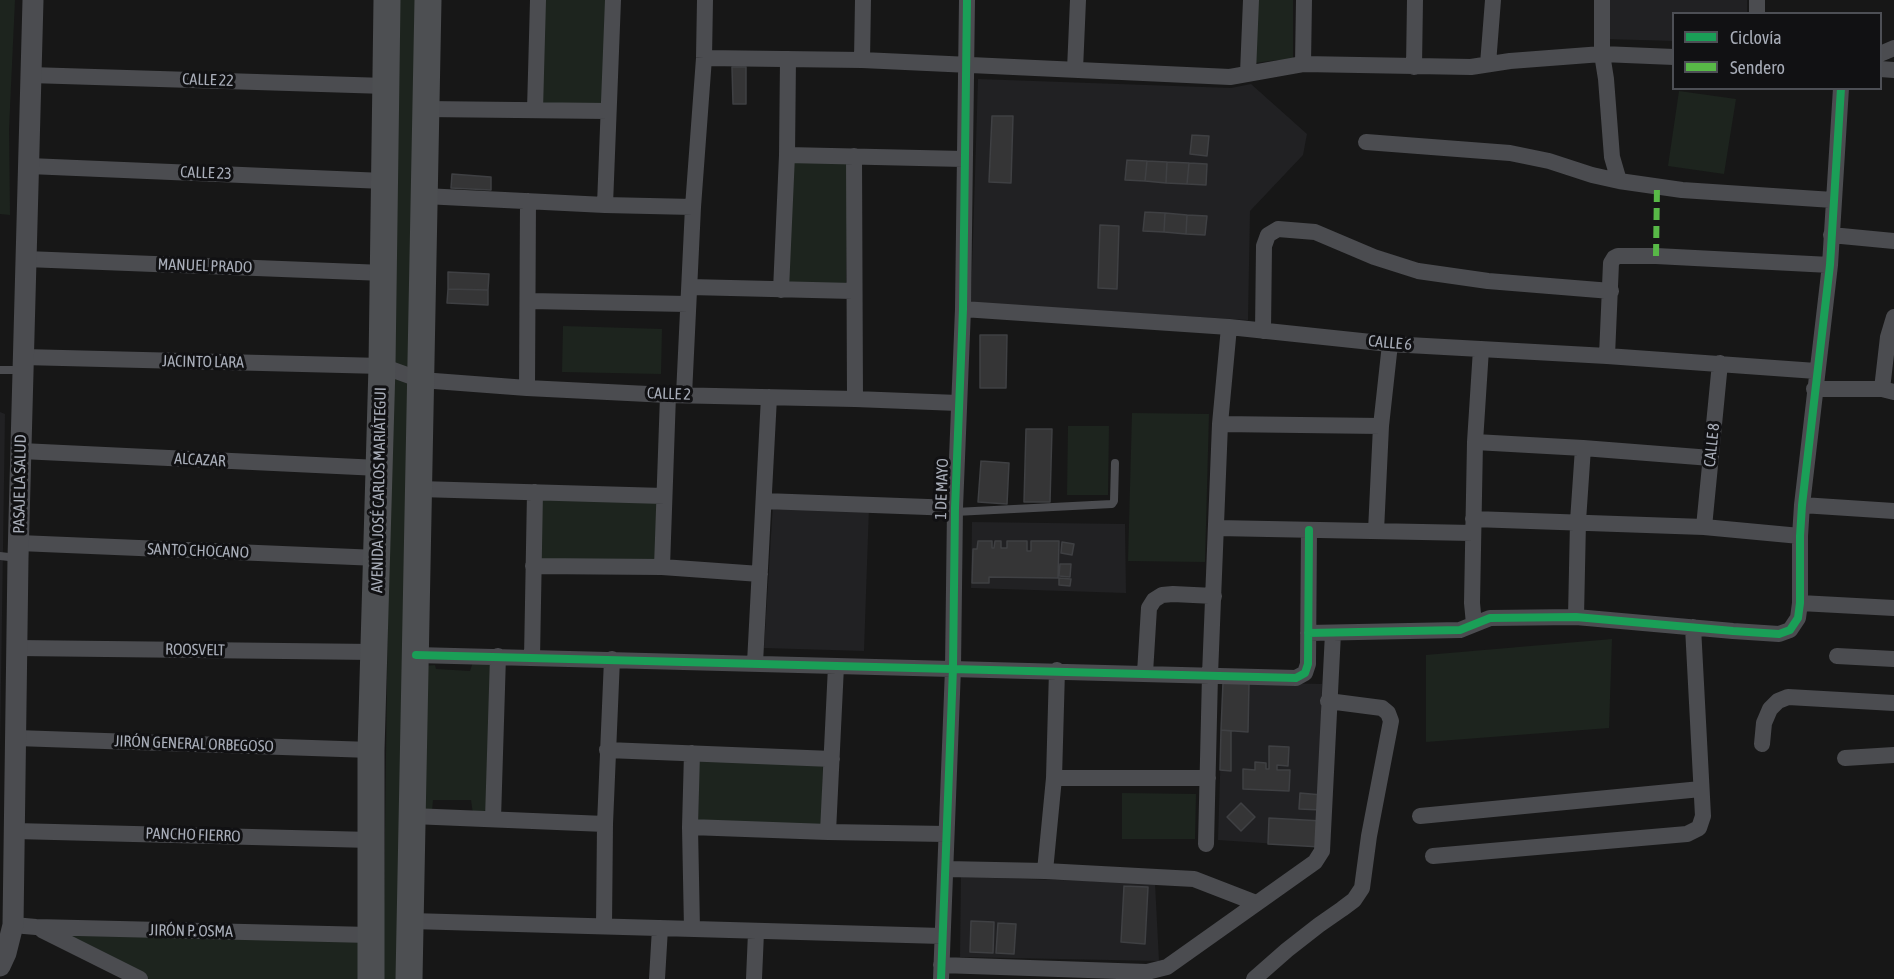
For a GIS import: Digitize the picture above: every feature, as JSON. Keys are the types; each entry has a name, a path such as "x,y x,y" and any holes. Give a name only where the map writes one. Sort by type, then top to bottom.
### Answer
{"main road":[{"name":"AVENIDA JOSÉ CARLOS MARIÁTEGUI","path":"371,979 372,750 384,273 387,0"},
{"path":"409,979 428,0"}],"street":[{"name":"PASAJE LA SALUD","path":"0,966 13,925 17,648 12,552 21,451 33,0"},
{"path":"535,110 538,0"},
{"path":"605,205 613,0"},
{"path":"662,567 664,496 689,296 704,58 705,0"},
{"path":"862,60 863,0"},
{"name":"1 DE MAYO","path":"941,972 953,668 955,510 963,309 967,0"},
{"path":"1075,70 1078,0"},
{"path":"1248,74 1251,0"},
{"path":"1303,64 1304,0"},
{"path":"1414,67 1415,0"},
{"path":"1488,64 1493,0"},
{"path":"1602,0 1602,54 1612,157 1619,181"},
{"path":"704,58 862,60 1230,77 1303,64 1471,67 1510,61 1602,54 1672,57"},
{"path":"781,290 787,155 788,59"},
{"name":"CALLE 22","path":"30,75 386,86"},
{"path":"1308,633 1460,630 1490,618 1576,617 1732,632 1779,634 1790,630 1798,618 1800,603 1802,505 1830,265 1841,90"},
{"path":"425,109 608,111"},
{"path":"1366,142 1510,153 1549,161 1619,181 1682,190 1833,200"},
{"path":"787,155 964,159"},
{"path":"854,156 855,399"},
{"name":"CALLE 23","path":"29,166 384,181"},
{"path":"424,196 693,207"},
{"path":"527,388 528,201"},
{"path":"1263,331 1264,246 1268,235 1278,229 1315,232 1374,257 1418,271 1488,281 1611,291"},
{"path":"1831,236 1894,241"},
{"path":"1607,356 1611,263 1618,256 1830,265"},
{"name":"MANUEL PRADO","path":"26,259 384,273"},
{"path":"528,301 689,296 781,290 853,291"},
{"name":"CALLE 6","path":"963,309 1229,327 1390,344 1816,370"},
{"path":"1815,389 1888,390 1888,337 1894,317"},
{"path":"1206,844 1220,424 1229,327"},
{"path":"1376,531 1381,426 1390,344"},
{"path":"1474,624 1472,603 1475,442 1481,349"},
{"name":"CALLE 8","path":"1704,526 1720,363"},
{"name":"JACINTO LARA","path":"23,364 382,366"},
{"name":"CALLE 2","path":"382,366 421,380 527,388 676,395 958,403"},
{"path":"755,663 769,398"},
{"path":"1220,424 1381,426"},
{"path":"1475,442 1711,458"},
{"path":"1576,617 1578,521 1584,448"},
{"name":"ALCAZAR","path":"21,451 379,468"},
{"path":"419,489 664,496"},
{"path":"532,658 535,492"},
{"path":"764,501 955,510"},
{"path":"1802,505 1894,511"},
{"path":"1217,528 1376,531 1578,521 1704,526 1800,536"},
{"path":"416,655 1296,678 1305,673 1308,664 1309,530"},
{"name":"SANTO CHOCANO","path":"12,552 378,558"},
{"path":"532,566 662,567 760,574"},
{"path":"1145,673 1149,608 1154,600 1162,595 1173,594 1214,596"},
{"path":"1800,603 1894,608"},
{"path":"1433,856 1687,834 1699,828 1703,816 1693,627"},
{"path":"941,972 1147,972 1167,967 1315,862 1322,851 1333,633"},
{"name":"ROOSVELT","path":"17,648 374,652"},
{"path":"493,819 498,656"},
{"path":"1837,656 1894,659"},
{"path":"604,926 607,750 612,659"},
{"path":"828,832 836,666"},
{"path":"1045,871 1054,778 1057,670"},
{"path":"1762,744 1764,723 1770,709 1778,701 1788,697 1894,703"},
{"path":"1254,979 1287,950 1354,900 1362,888 1368,836 1391,721 1388,713 1382,708 1328,701"},
{"name":"JIRÓN GENERAL ORBEGOSO","path":"16,738 372,750"},
{"path":"607,750 832,759"},
{"path":"692,753 690,827 692,929"},
{"path":"1845,758 1894,755"},
{"path":"1054,778 1208,778"},
{"path":"1420,816 1701,789"},
{"path":"412,816 605,824"},
{"path":"690,827 946,834"},
{"name":"PANCHO FIERRO","path":"15,831 371,840"},
{"path":"945,869 1045,871 1194,879 1256,903"},
{"path":"411,921 942,936"},
{"name":"JIRÓN P. OSMA","path":"13,925 370,935"},
{"path":"36,927 140,979"},
{"path":"657,979 660,928"},
{"path":"754,979 756,932"}],"lane":[{"path":"0,370 23,364"},
{"path":"955,510 1112,504 1115,463"}],"shaded area":[{"path":"0,0 15,0 9,129 10,215 0,214"},
{"path":"396,0 416,0 399,979 383,979"},
{"path":"542,0 607,0 605,107 542,106"},
{"path":"1256,0 1293,0 1293,60 1255,63"},
{"path":"1606,0 1747,0 1747,12 1672,12 1672,41 1606,39"},
{"path":"978,79 1231,88 1251,84 1307,134 1303,155 1250,211 1248,320 971,303"},
{"path":"1679,91 1736,99 1724,174 1668,166"},
{"path":"794,160 848,162 846,283 788,283"},
{"path":"563,326 662,329 661,374 562,372"},
{"path":"0,412 5,414 0,749"},
{"path":"1132,413 1209,414 1205,562 1128,561"},
{"path":"1068,426 1109,426 1108,495 1067,495"},
{"path":"535,496 658,502 657,562 535,562"},
{"path":"773,504 869,507 864,651 764,648"},
{"path":"972,522 1125,524 1126,593 971,588"},
{"path":"1612,639 1609,728 1426,742 1426,655"},
{"path":"491,660 488,810 473,814 471,800 433,800 432,812 422,810 423,666 435,665 436,669 470,671 473,662"},
{"path":"1223,682 1322,684 1321,847 1218,840"},
{"path":"699,758 823,762 822,829 698,824"},
{"path":"1122,793 1196,794 1195,839 1122,839"},
{"path":"961,877 1155,883 1159,961 960,957"},
{"path":"55,933 361,940 360,979 149,979"}],"building":[{"path":"732,67 746,67 746,104 733,104"},
{"path":"992,116 1013,116 1011,183 989,182"},
{"path":"1192,135 1209,136 1207,156 1190,154"},
{"path":"1127,160 1147,161 1145,181 1125,180"},
{"path":"1147,161 1167,162 1166,183 1145,181"},
{"path":"1167,162 1189,163 1187,184 1166,183"},
{"path":"1189,163 1207,164 1206,185 1187,184"},
{"path":"452,174 491,177 491,190 451,188"},
{"path":"1145,212 1165,213 1164,232 1143,231"},
{"path":"1165,213 1187,215 1186,234 1164,232"},
{"path":"1187,215 1207,216 1205,235 1186,234"},
{"path":"1100,225 1119,226 1117,289 1098,288"},
{"path":"448,272 489,274 488,290 448,289"},
{"path":"448,289 488,290 488,305 447,303"},
{"path":"980,335 1007,335 1006,388 980,388"},
{"path":"1026,429 1052,429 1050,502 1024,502"},
{"path":"981,461 1009,463 1007,504 978,502"},
{"path":"978,541 992,541 992,548 994,548 995,541 1001,541 1001,548 1007,548 1007,541 1027,541 1027,551 1031,551 1031,541 1059,541 1058,578 989,577 989,583 972,583 973,549 977,549"},
{"path":"1062,542 1074,544 1072,555 1061,553"},
{"path":"1060,564 1071,564 1070,577 1059,576"},
{"path":"1059,578 1071,579 1070,586 1059,585"},
{"path":"1223,682 1249,683 1248,732 1221,730"},
{"path":"1221,730 1231,731 1231,771 1220,770"},
{"path":"1269,746 1289,747 1288,766 1277,765 1277,770 1290,770 1289,791 1243,789 1243,769 1255,770 1255,762 1266,763 1266,769 1269,769"},
{"path":"1300,793 1322,795 1322,810 1299,809"},
{"path":"1241,803 1255,817 1241,831 1227,817"},
{"path":"1269,818 1322,821 1321,847 1268,844"},
{"path":"1124,886 1148,887 1145,944 1121,942"},
{"path":"971,921 994,922 993,953 970,952"},
{"path":"998,923 1016,924 1014,954 996,953"}],"marked path":[{"path":"1656,256 1657,186"}],"cycle path":[{"path":"941,979 963,309 967,0"},
{"path":"1308,633 1460,630 1490,618 1576,617 1779,634 1790,630 1798,618 1800,603 1802,505 1830,265 1841,90"},
{"path":"416,655 1296,678 1305,673 1308,664 1309,530"}]}
